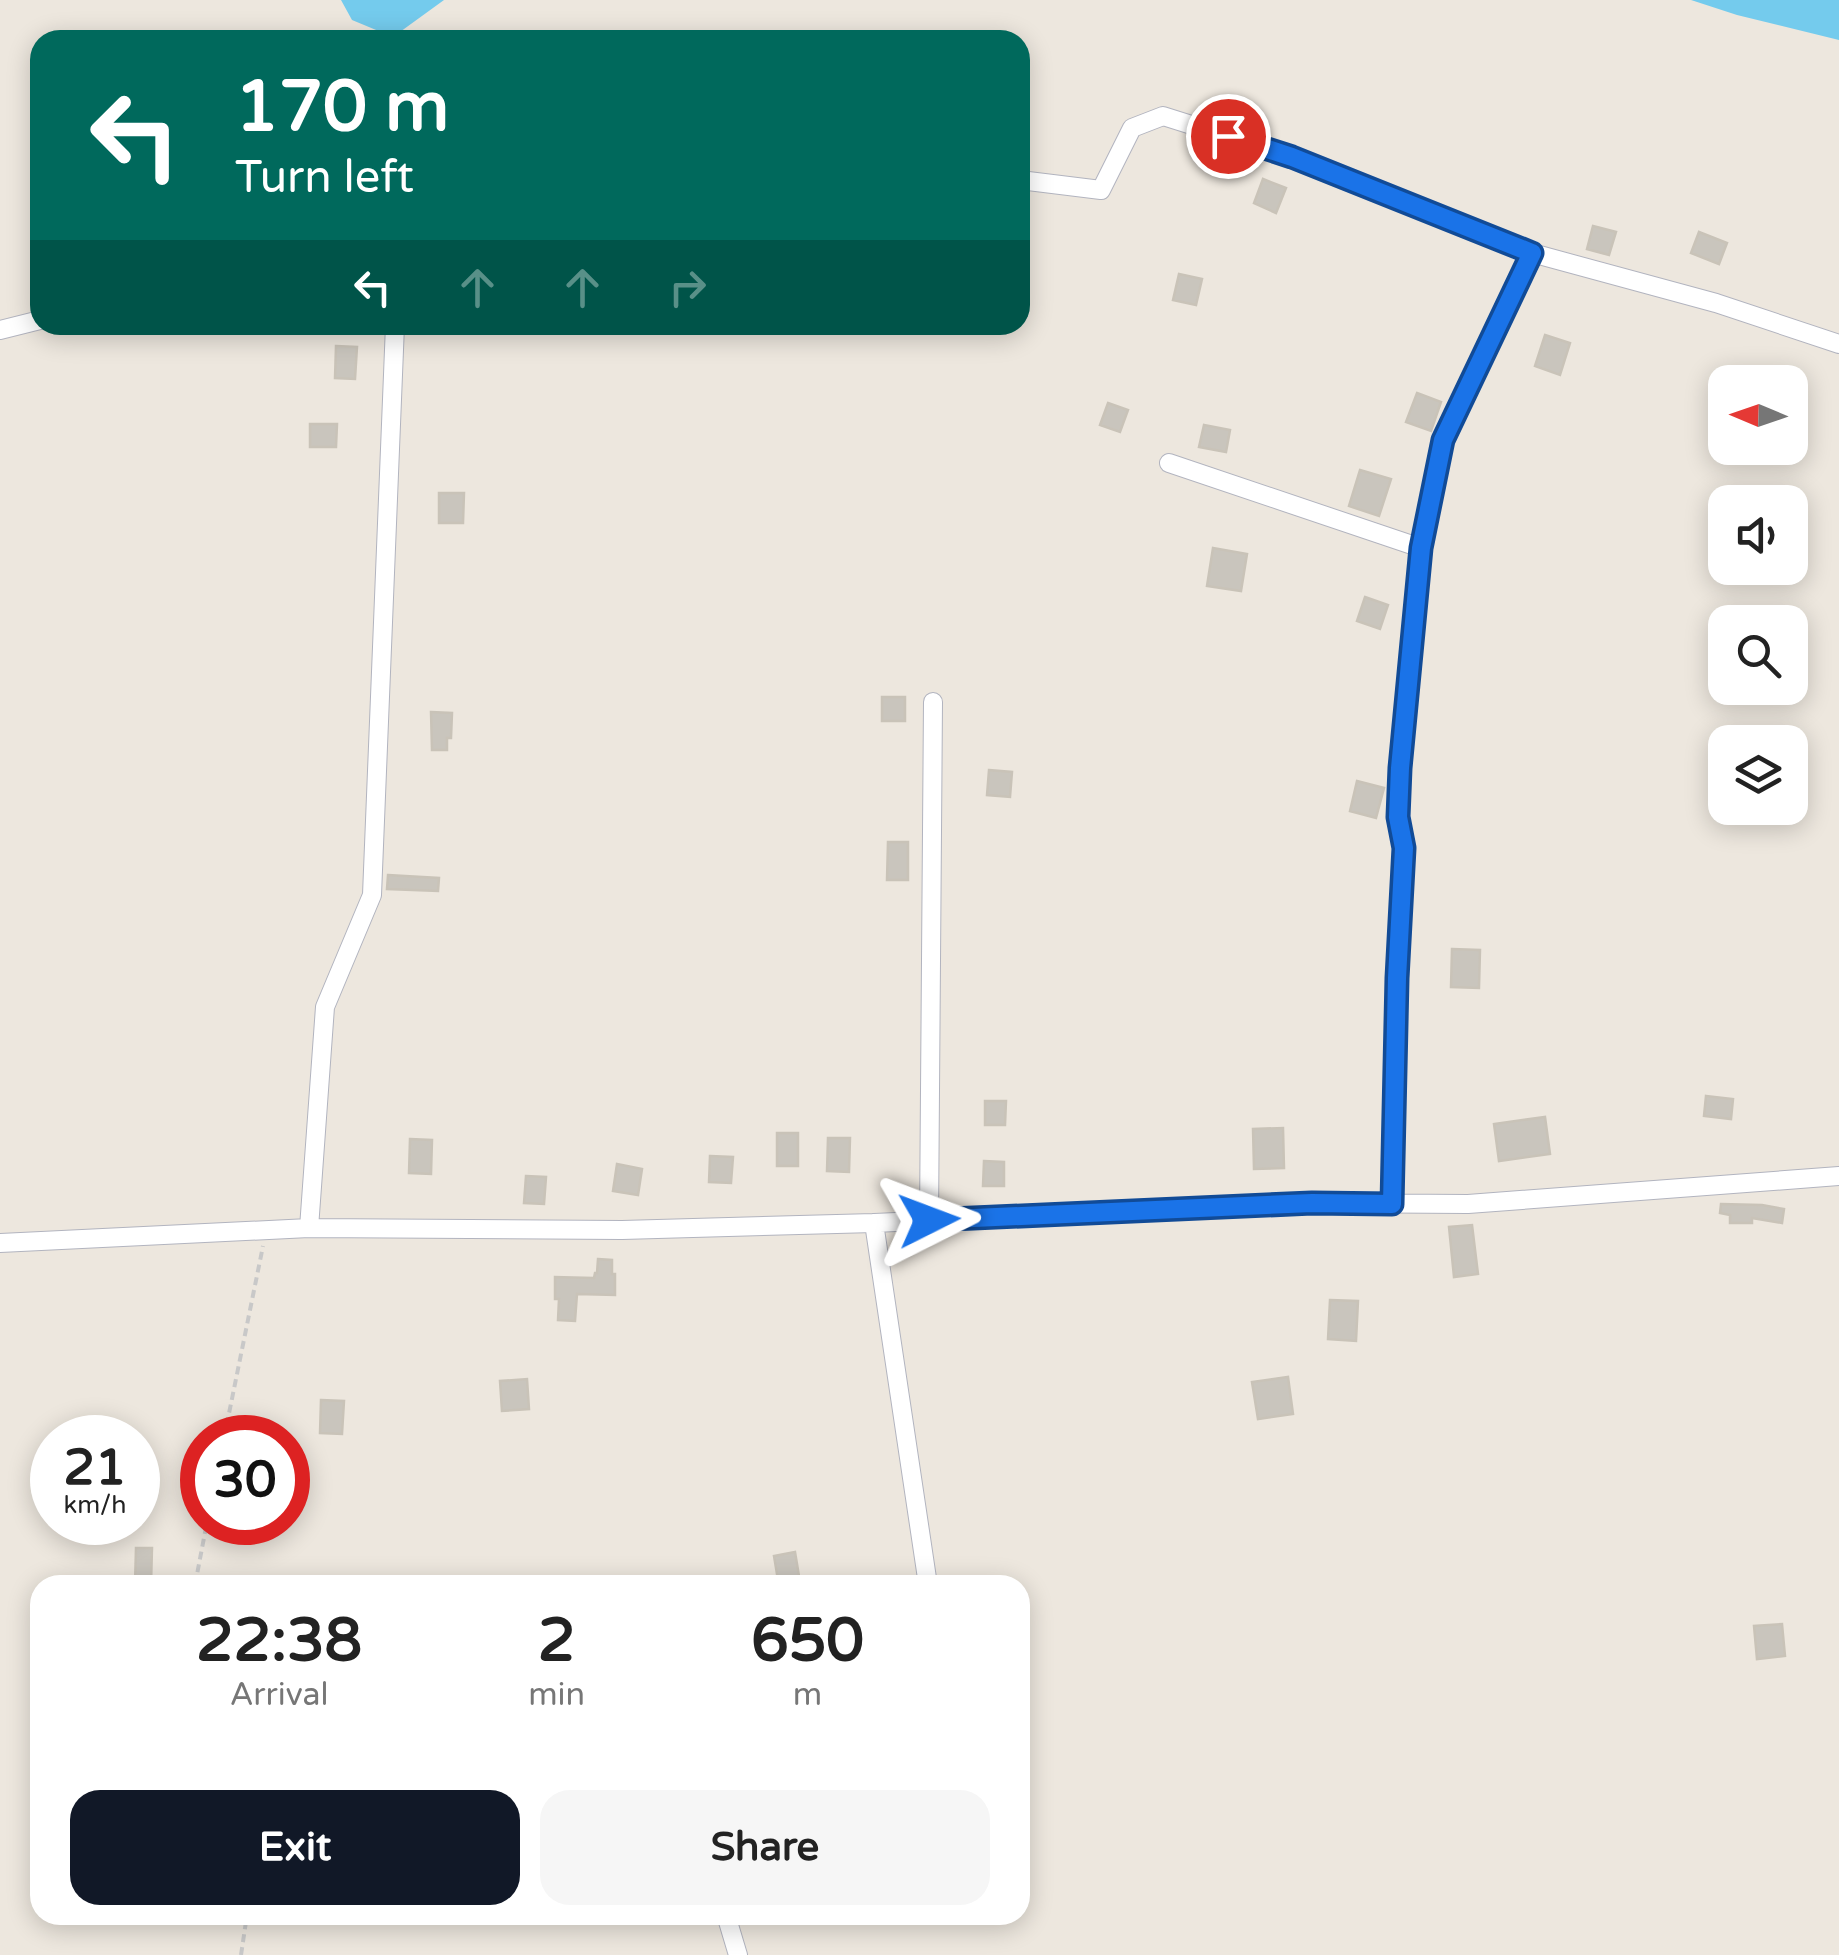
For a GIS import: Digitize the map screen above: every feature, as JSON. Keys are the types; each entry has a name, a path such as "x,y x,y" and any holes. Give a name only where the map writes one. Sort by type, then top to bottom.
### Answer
{"street":[{"path":"1030,181 1101,190 1132,128 1163,116 1292,157 1532,253 1716,302 1839,344"},
{"path":"1392,1204 1404,848 1398,817 1399,785 1421,548 1443,440 1532,253"},
{"path":"0,330 30,322"},
{"path":"308,1228 325,1008 372,895 395,335"},
{"path":"1169,464 1421,548"},
{"path":"929,1220 933,702"},
{"path":"0,1242 308,1228 622,1230 1312,1203 1468,1204 1839,1176"},
{"path":"874,1222 927,1575"},
{"path":"729,1925 738,1955"}],"path":[{"path":"229,1415 266,1230"},
{"path":"197,1575 203,1545"},
{"path":"242,1955 245,1925"}],"water":[{"path":"341,0 444,0 403,30 376,30 352,20"},
{"path":"1691,0 1839,0 1839,40 1737,15"}],"building":[{"path":"1263,179 1286,188 1276,213 1254,203"},
{"path":"1593,226 1616,232 1609,255 1587,249"},
{"path":"1699,232 1727,243 1719,264 1691,253"},
{"path":"1179,274 1202,279 1196,305 1173,300"},
{"path":"1545,335 1570,343 1560,375 1535,366"},
{"path":"336,346 357,347 355,379 335,378"},
{"path":"1417,393 1441,402 1431,431 1406,422"},
{"path":"1108,403 1128,410 1120,432 1100,425"},
{"path":"310,424 337,424 336,447 310,447"},
{"path":"1204,425 1230,430 1226,452 1199,447"},
{"path":"1360,470 1391,479 1379,516 1349,506"},
{"path":"439,493 464,493 463,523 439,523"},
{"path":"1213,548 1247,554 1241,591 1207,586"},
{"path":"1365,597 1388,605 1380,629 1357,621"},
{"path":"882,697 905,697 905,721 882,721"},
{"path":"431,712 452,713 447,750 432,750"},
{"path":"989,770 1012,772 1010,797 987,795"},
{"path":"1357,781 1384,788 1376,818 1350,811"},
{"path":"888,842 908,842 908,880 887,880"},
{"path":"388,875 439,878 438,891 387,889"},
{"path":"1452,949 1480,950 1479,988 1451,987"},
{"path":"1706,1096 1733,1099 1731,1119 1704,1116"},
{"path":"985,1101 1006,1101 1005,1125 985,1125"},
{"path":"1545,1117 1550,1154 1499,1161 1494,1124"},
{"path":"1283,1128 1284,1168 1254,1169 1253,1129"},
{"path":"777,1133 798,1133 798,1166 777,1166"},
{"path":"828,1138 850,1138 849,1172 827,1171"},
{"path":"410,1139 432,1140 431,1174 409,1173"},
{"path":"710,1156 733,1157 731,1183 709,1182"},
{"path":"984,1161 1004,1162 1004,1186 983,1186"},
{"path":"617,1164 642,1169 638,1195 613,1191"},
{"path":"526,1176 546,1177 544,1204 524,1203"},
{"path":"1721,1204 1784,1209 1782,1223 1752,1218 1752,1223 1730,1223 1730,1215 1720,1213"},
{"path":"1472,1225 1478,1274 1454,1277 1449,1227"},
{"path":"598,1259 612,1260 615,1295 577,1294 575,1321 558,1320 555,1277 594,1278"},
{"path":"1330,1300 1358,1301 1356,1341 1328,1339"},
{"path":"1288,1377 1293,1414 1258,1419 1252,1382"},
{"path":"527,1379 529,1409 502,1411 500,1381"},
{"path":"321,1400 344,1401 342,1434 320,1433"},
{"path":"136,1548 152,1548 151,1575 135,1575"},
{"path":"795,1552 799,1575 777,1575 774,1556"},
{"path":"1782,1624 1785,1656 1757,1659 1754,1626"}],"route":[{"path":"929,1220 1312,1203 1392,1204 1404,848 1398,817 1400,768 1421,548 1443,440 1532,253 1292,157 1228,136"}]}
